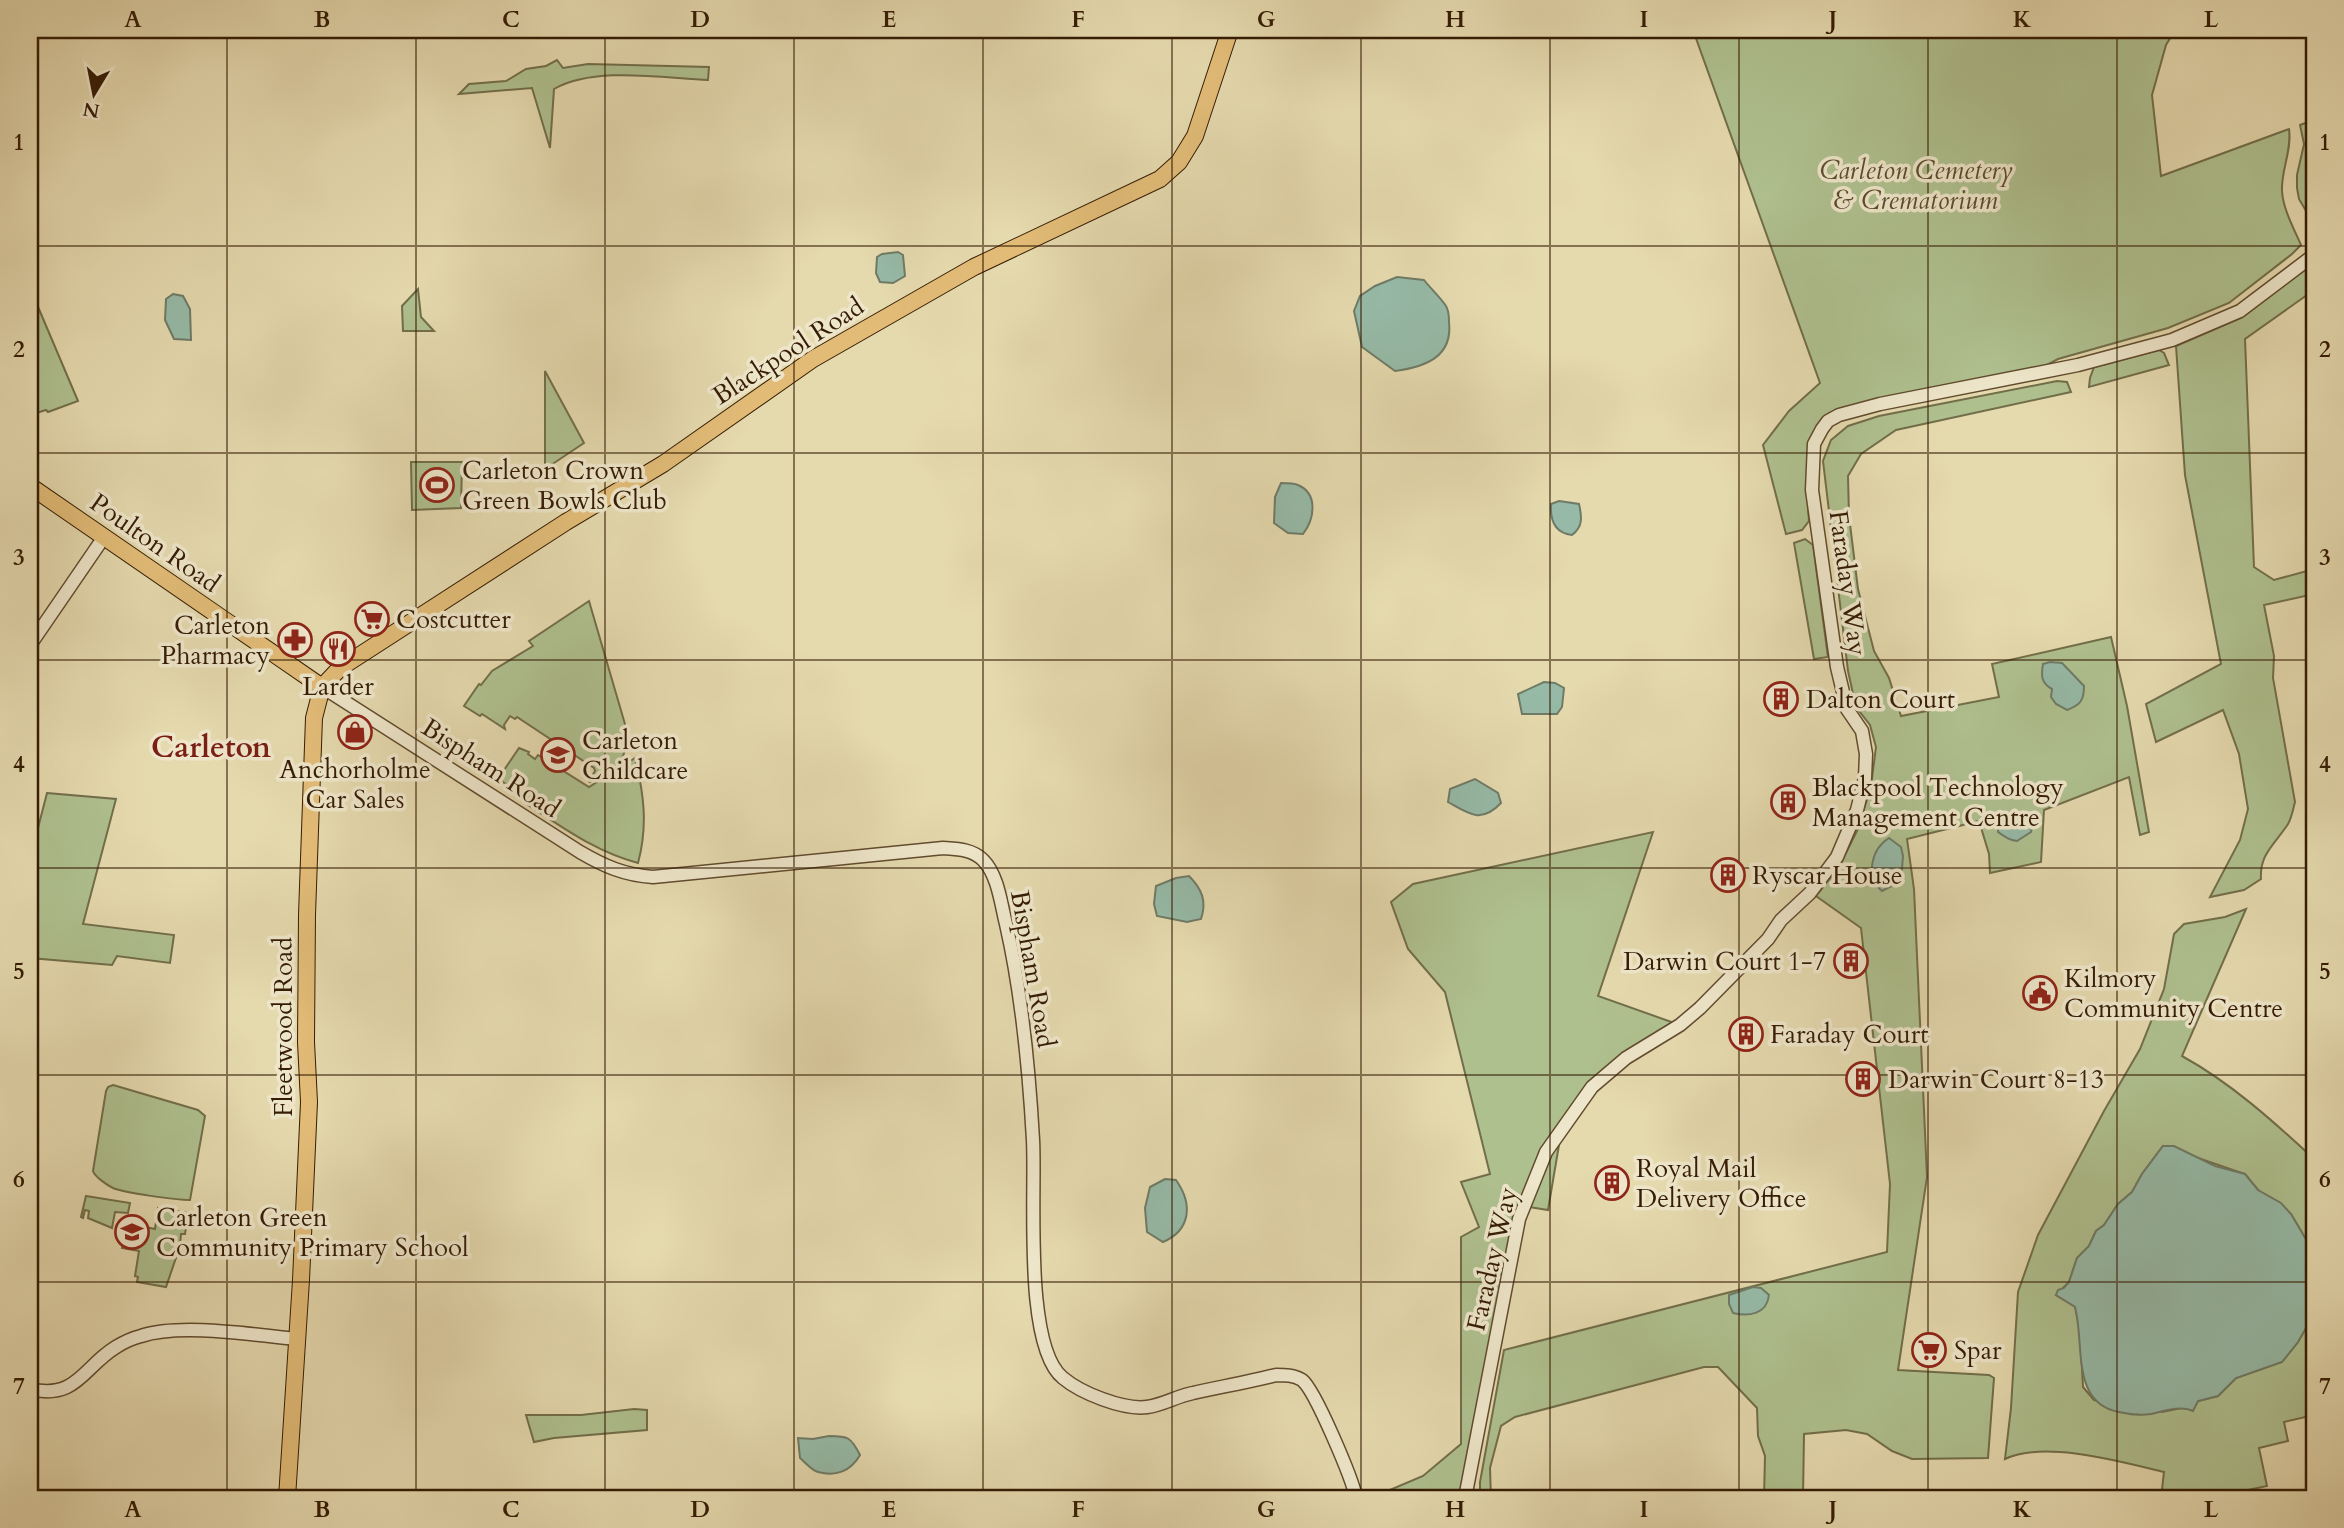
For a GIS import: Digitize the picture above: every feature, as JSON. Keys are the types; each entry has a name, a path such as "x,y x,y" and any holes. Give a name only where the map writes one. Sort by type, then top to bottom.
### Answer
{"main road":[{"name":"Blackpool Road","path":"322,687 340,668 555,529 663,464 813,359 974,267 1160,179 1179,162 1195,136 1230,30"},
{"name":"Poulton Road","path":"30,486 322,687"},
{"name":"Fleetwood Road","path":"287,1498 298,1339 309,1102 306,1042 307,915 314,718 322,687"}],"street":[{"name":"Faraday Way","path":"1465,1498 1519,1219 1546,1152 1592,1087 1626,1058 1681,1025 1768,939 1781,920 1810,893 1837,857 1857,810 1865,778 1866,754 1862,731 1847,709 1836,659 1814,504 1814,444 1828,421 1843,413 1880,404 2078,365 2172,340 2240,311 2314,255"},
{"path":"30,645 104,537"},
{"name":"Bispham Road","path":"322,687 580,852 607,868 631,875 653,877 943,848 965,850 980,858 992,873 998,892 1018,990 1033,1142 1034,1261 1041,1330 1050,1364 1064,1379 1082,1390 1124,1406 1135,1407 1148,1407 1190,1393 1276,1376 1289,1375 1301,1380 1317,1402 1350,1476 1356,1498"},
{"path":"30,1390 43,1393 73,1386 118,1346 158,1331 222,1332 298,1339"}],"green space":[{"name":"Carleton Cemetery & Crematorium","path":"1693,30 2175,30 2166,45 2152,95 2161,176 2289,129 2282,191 2287,212 2301,245 2229,303 2168,328 2058,359 2030,374 1828,421 1811,470 1809,521 1802,530 1786,534 1763,445 1789,411 1820,383"},
{"path":"557,60 563,68 588,64 709,67 708,80 609,76 571,82 554,89 550,148 532,88 459,94 469,84 506,81 526,69 546,66"},
{"path":"2314,120 2314,219 2299,199 2297,175 2304,144 2300,125"},
{"path":"2314,263 2314,290 2245,339 2254,567 2274,580 2314,569 2314,594 2264,605 2274,656 2273,678 2295,802 2288,824 2269,849 2261,870 2261,879 2244,890 2210,897 2240,840 2248,809 2239,754 2223,710 2156,742 2146,704 2221,664 2185,475 2176,346 2241,318"},
{"path":"30,288 78,401 48,412 46,410 30,415"},
{"path":"418,289 421,317 434,331 403,331 402,306"},
{"path":"2159,350 2164,353 2169,365 2089,387 2094,367"},
{"path":"545,371 584,443 545,469"},
{"path":"2057,381 2067,382 2071,392 1896,430 1861,454 1848,476 1849,516 1858,589 1874,651 1889,678 1901,716 1999,697 1992,664 2111,637 2127,706 2149,832 2140,835 2129,777 2044,810 2041,862 1990,873 1989,854 1979,821 1907,839 1914,889 1927,1177 1898,1370 1989,1375 1994,1378 1988,1458 1912,1459 1892,1451 1867,1434 1846,1430 1804,1434 1803,1498 1764,1498 1765,1456 1758,1436 1757,1408 1718,1367 1704,1367 1515,1417 1501,1426 1490,1468 1491,1498 1480,1498 1480,1482 1504,1350 1887,1252 1890,1184 1861,928 1816,896 1839,867 1858,829 1871,786 1876,747 1870,725 1856,707 1848,671 1823,461 1831,440 1848,426 1879,416"},
{"name":"Carleton Crown Green Bowls Club","path":"411,462 462,462 461,508 412,510"},
{"path":"1805,539 1813,545 1828,657 1814,659 1794,543"},
{"path":"589,601 627,731 620,735 625,750 620,765 590,782 594,768 517,717 515,719 510,716 504,725 505,729 464,706 492,671 533,646 529,641"},
{"path":"519,748 529,752 535,759 538,755 589,787 635,758 644,810 638,863 608,853 581,838 528,805 531,800 498,779"},
{"path":"47,793 116,799 83,924 174,935 170,963 117,956 112,965 30,958 30,859"},
{"path":"1653,832 1598,996 1680,1025 1626,1058 1573,1111 1519,1219 1465,1498 1371,1498 1423,1476 1461,1444 1461,1237 1479,1227 1461,1182 1490,1174 1445,992 1408,949 1391,902 1413,884"},
{"path":"2246,909 2182,1056 2234,1090 2314,1159 2314,1253 2291,1214 2258,1190 2245,1174 2163,1146 2132,1192 2118,1204 2104,1225 2096,1231 2089,1246 2077,1258 2069,1282 2056,1295 2075,1306 2080,1331 2083,1387 2094,1400 2162,1412 2218,1396 2236,1378 2282,1362 2298,1342 2314,1314 2314,1387 2309,1398 2314,1415 2284,1422 2288,1441 2259,1448 2267,1486 2238,1492 2239,1498 2161,1498 2164,1472 2083,1455 2040,1452 2005,1459 2018,1292 2038,1235 2140,1049 2164,989 2174,934 2184,924 2225,917"},
{"path":"113,1085 198,1110 205,1116 190,1200 119,1190 94,1173 106,1091"},
{"path":"1560,1139 1548,1210 1529,1207 1548,1158"},
{"path":"86,1196 130,1203 128,1213 115,1212 112,1228 88,1218 89,1211 85,1210 83,1218 81,1217"},
{"path":"158,1208 188,1213 185,1234 181,1234 180,1246 166,1287 137,1282 138,1277 135,1276 139,1251 122,1248 127,1223 155,1229"},
{"path":"647,1410 647,1430 534,1442 526,1415 581,1415"}],"shaded area":[{"path":"898,252 903,255 905,276 893,283 880,282 876,273 877,257"},
{"path":"1397,277 1424,280 1447,308 1449,334 1442,352 1435,358 1417,367 1395,371 1362,347 1354,311 1360,296"},
{"path":"173,294 183,296 190,309 191,340 174,339 165,320 166,299"},
{"path":"1281,483 1298,485 1309,494 1312,515 1303,534 1288,533 1274,523 1275,497"},
{"path":"1559,501 1579,504 1581,521 1572,535 1557,529 1552,520 1551,504"},
{"path":"2062,663 2084,686 2080,702 2067,710 2056,704 2051,697 2052,689 2043,679 2043,664"},
{"path":"1544,682 1555,683 1564,688 1562,707 1557,714 1522,714 1518,694"},
{"path":"1475,779 1498,793 1501,803 1481,815 1469,813 1448,802 1450,789"},
{"path":"2005,818 2023,818 2032,827 2031,832 2017,841 1998,832 1998,826"},
{"path":"1889,838 1901,847 1901,881 1882,891 1873,878 1872,863 1878,849"},
{"path":"1189,876 1202,896 1201,919 1187,922 1157,916 1154,904 1156,886"},
{"path":"2163,1146 2174,1146 2215,1166 2245,1174 2258,1190 2281,1203 2291,1214 2314,1253 2314,1314 2298,1342 2282,1362 2236,1378 2218,1396 2198,1401 2193,1411 2178,1409 2142,1415 2119,1412 2103,1406 2093,1397 2082,1370 2075,1307 2056,1295 2058,1290 2069,1282 2077,1258 2089,1246 2096,1231 2104,1225 2118,1204 2132,1192"},
{"path":"1165,1179 1176,1180 1187,1207 1184,1223 1179,1231 1163,1242 1147,1232 1145,1208 1150,1187"},
{"path":"1753,1287 1761,1288 1769,1295 1765,1306 1756,1313 1733,1313 1729,1295"},
{"path":"841,1436 854,1444 860,1455 848,1469 837,1473 815,1471 800,1458 798,1438"}],"waterway":[{"path":"1340,1498 1342,1494"}],"place":[{"name":"Carleton Crown Green Bowls Club","path":"437,485"},
{"name":"Costcutter","path":"372,619"},
{"name":"Carleton Pharmacy","path":"295,640"},
{"name":"Larder","path":"338,649"},
{"name":"Dalton Court","path":"1781,699"},
{"name":"Anchorholme Car Sales","path":"355,732"},
{"name":"Carleton Childcare","path":"558,755"},
{"name":"Blackpool Technology Management Centre","path":"1788,802"},
{"name":"Ryscar House","path":"1728,875"},
{"name":"Darwin Court 1-7","path":"1851,961"},
{"name":"Kilmory Community Centre","path":"2040,993"},
{"name":"Faraday Court","path":"1746,1034"},
{"name":"Darwin Court 8-13","path":"1863,1079"},
{"name":"Royal Mail Delivery Office","path":"1612,1183"},
{"name":"Carleton Green Community Primary School","path":"132,1232"},
{"name":"Spar","path":"1929,1350"}],"district":[{"name":"Carleton","path":"211,747"}]}
